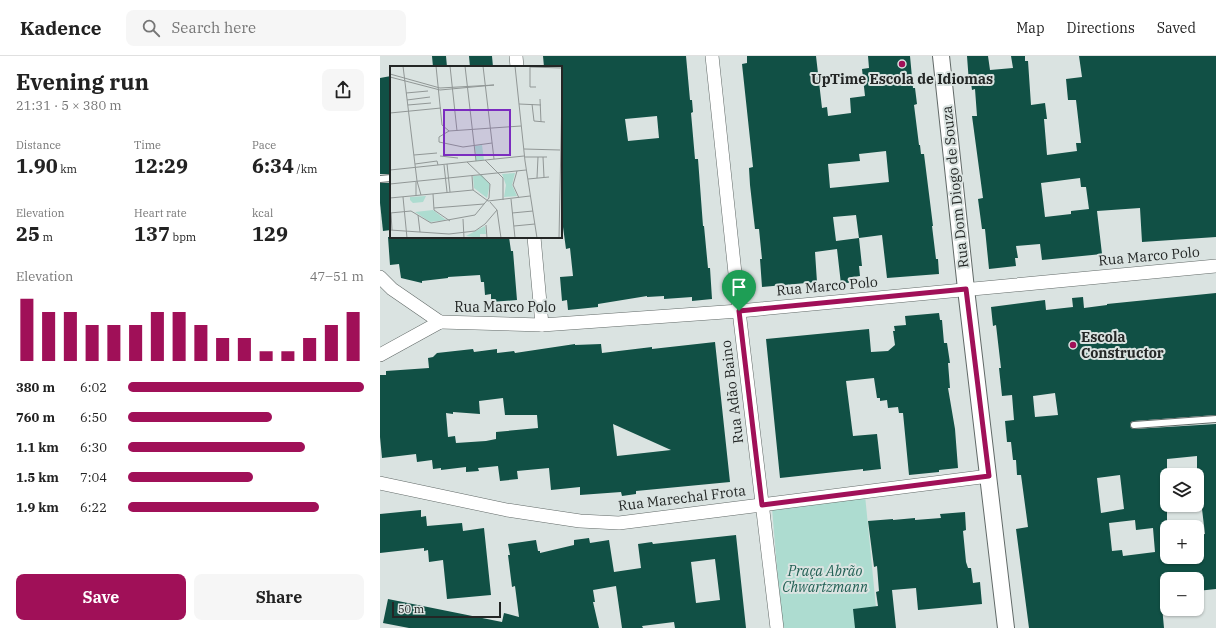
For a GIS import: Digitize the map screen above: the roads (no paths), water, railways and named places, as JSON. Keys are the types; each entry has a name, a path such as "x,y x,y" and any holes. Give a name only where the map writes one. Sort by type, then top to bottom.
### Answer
{"street":[{"path":"516,56 517,66"},
{"name":"Rua Adão Baino","path":"712,56 739,311 776,628"},
{"name":"Rua Dom Diogo de Souza","path":"941,56 966,289 1006,628"},
{"path":"534,238 542,325"},
{"name":"Rua Marco Polo","path":"440,322 542,325 739,311 1216,266"},
{"path":"380,277 392,289 440,322 380,355"},
{"name":"Rua Marechal Frota","path":"380,483 507,510 580,521 619,523 989,476"}],"lane":[{"path":"380,179 390,178"},
{"path":"1134,426 1216,419"}],"place":[{"name":"UpTime Escola de Idiomas","path":"902,64"},
{"name":"Escola Constructor","path":"1073,345"}],"park label":[{"name":"Praça Abrão Chwartzmann","path":"825,580"}]}
